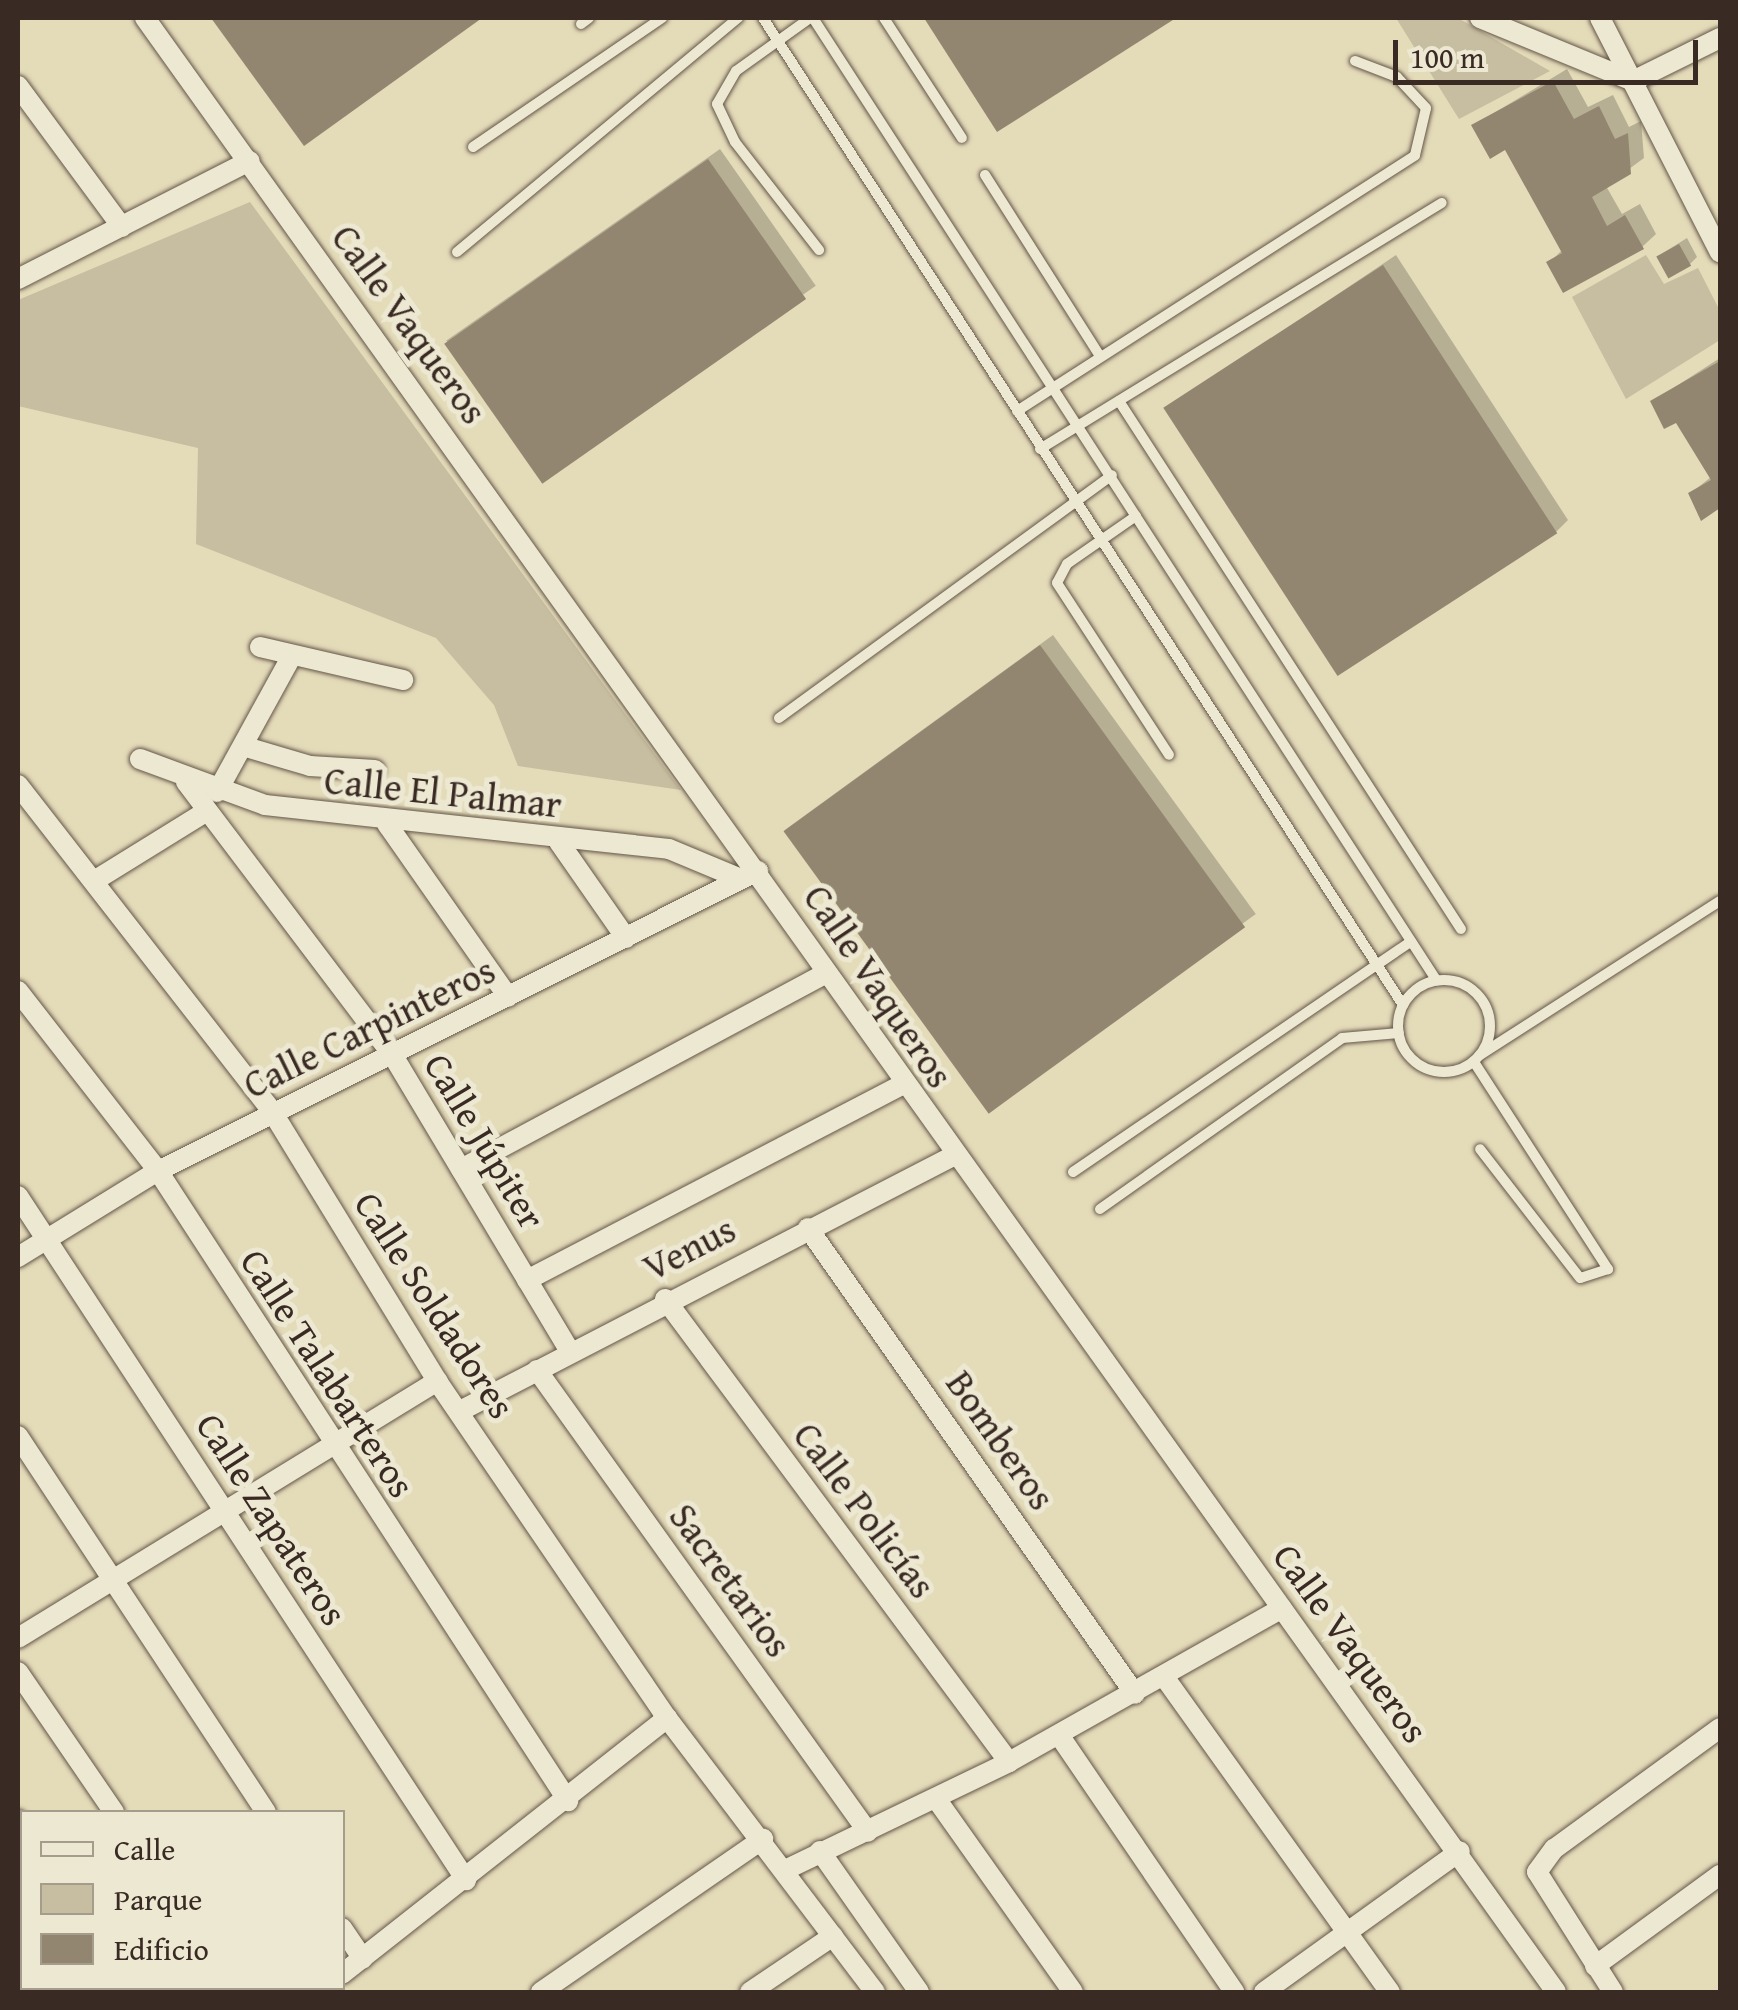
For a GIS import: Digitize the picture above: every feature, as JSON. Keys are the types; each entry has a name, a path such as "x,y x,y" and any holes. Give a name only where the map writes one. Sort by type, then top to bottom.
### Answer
{"street":[{"name":"Calle Vaqueros","path":"144,18 250,161 749,875 827,973 953,1156 1460,1852 1556,1992"},
{"path":"1480,18 1633,80 1720,38"},
{"path":"1600,18 1720,252"},
{"path":"18,86 122,226"},
{"path":"18,279 250,161"},
{"path":"260,647 290,659 403,680"},
{"path":"217,792 246,747 290,659"},
{"path":"246,747 310,766 375,770"},
{"name":"Calle El Palmar","path":"140,758 186,782 217,792 387,824 669,849 749,875"},
{"name":"Calle Júpiter","path":"186,782 392,1054 569,1350"},
{"name":"Calle Soldadores","path":"18,785 273,1114 436,1380 667,1718 763,1838 875,1992"},
{"path":"94,881 206,811"},
{"path":"387,824 508,997"},
{"path":"560,842 626,938"},
{"name":"Calle Carpinteros","path":"18,1257 158,1171 749,875"},
{"path":"461,1169 827,973"},
{"name":"Calle Talabarteros","path":"18,991 158,1171 332,1448 568,1801"},
{"path":"527,1280 903,1084"},
{"name":"Venus","path":"460,1411 665,1299 953,1156"},
{"name":"Calle Zapateros","path":"18,1196 50,1235 224,1511 466,1880"},
{"name":"Bomberos","path":"808,1228 1135,1694"},
{"name":"Calle Policías","path":"665,1299 1009,1762"},
{"name":"Sacretarios","path":"538,1370 868,1832"},
{"path":"18,1638 332,1448 436,1380"},
{"path":"18,1436 265,1810"},
{"path":"785,1870 937,1800 1165,1678 1282,1608"},
{"path":"18,1672 113,1810"},
{"path":"1165,1678 1390,1992"},
{"path":"345,1972 568,1801 667,1718"},
{"path":"1613,1992 1537,1872 1554,1849 1720,1728"},
{"path":"1059,1735 1234,1992"},
{"path":"937,1800 1073,1992"},
{"path":"541,1992 763,1838"},
{"path":"820,1851 918,1992"},
{"path":"1264,1992 1460,1852"},
{"path":"1595,1966 1720,1875"},
{"path":"345,1932 363,1959"},
{"path":"750,1992 833,1936"}],"lane":[{"path":"473,147 662,18"},
{"path":"457,252 738,18"},
{"path":"763,18 1403,1005 1399,1033 1410,1058 1434,1071 1476,1059 1720,900"},
{"path":"819,250 724,127 717,104 727,80 777,39 812,18 1055,386 1436,980"},
{"path":"884,18 962,138"},
{"path":"1017,411 1415,155 1426,108 1397,77 1355,61"},
{"path":"985,175 1100,356"},
{"path":"1040,450 1442,203"},
{"path":"1118,401 1462,929"},
{"path":"779,718 1112,475"},
{"path":"1136,516 1067,564 1060,596 1169,755"},
{"path":"1074,1172 1411,941"},
{"path":"1403,1005 1436,980 1464,984 1484,1003 1490,1030 1476,1059"},
{"path":"1100,1209 1342,1038 1399,1033"},
{"path":"1476,1059 1608,1269 1580,1278 1480,1149"}],"green space":[{"path":"1396,18 1458,18 1550,71 1459,119"},
{"path":"250,202 681,790 518,766 494,705 436,638 196,544 198,448 18,406 18,300"},
{"path":"1646,255 1664,284 1698,268 1720,311 1720,340 1626,399 1572,297"}],"building":[{"path":"211,18 482,18 304,146"},
{"path":"924,18 1176,18 997,132"},
{"path":"1553,81 1574,119 1599,106 1615,139 1628,133 1631,174 1592,197 1607,226 1625,215 1644,249 1563,293 1546,262 1562,253 1505,150 1490,159 1471,125"},
{"path":"708,159 806,299 542,484 444,344"},
{"path":"1679,244 1691,266 1668,278 1656,257"},
{"path":"1383,265 1557,533 1338,676 1163,408"},
{"path":"1720,361 1720,508 1701,521 1688,493 1711,480 1676,423 1664,429 1650,401"},
{"path":"1040,645 1245,927 989,1114 784,831"}]}
